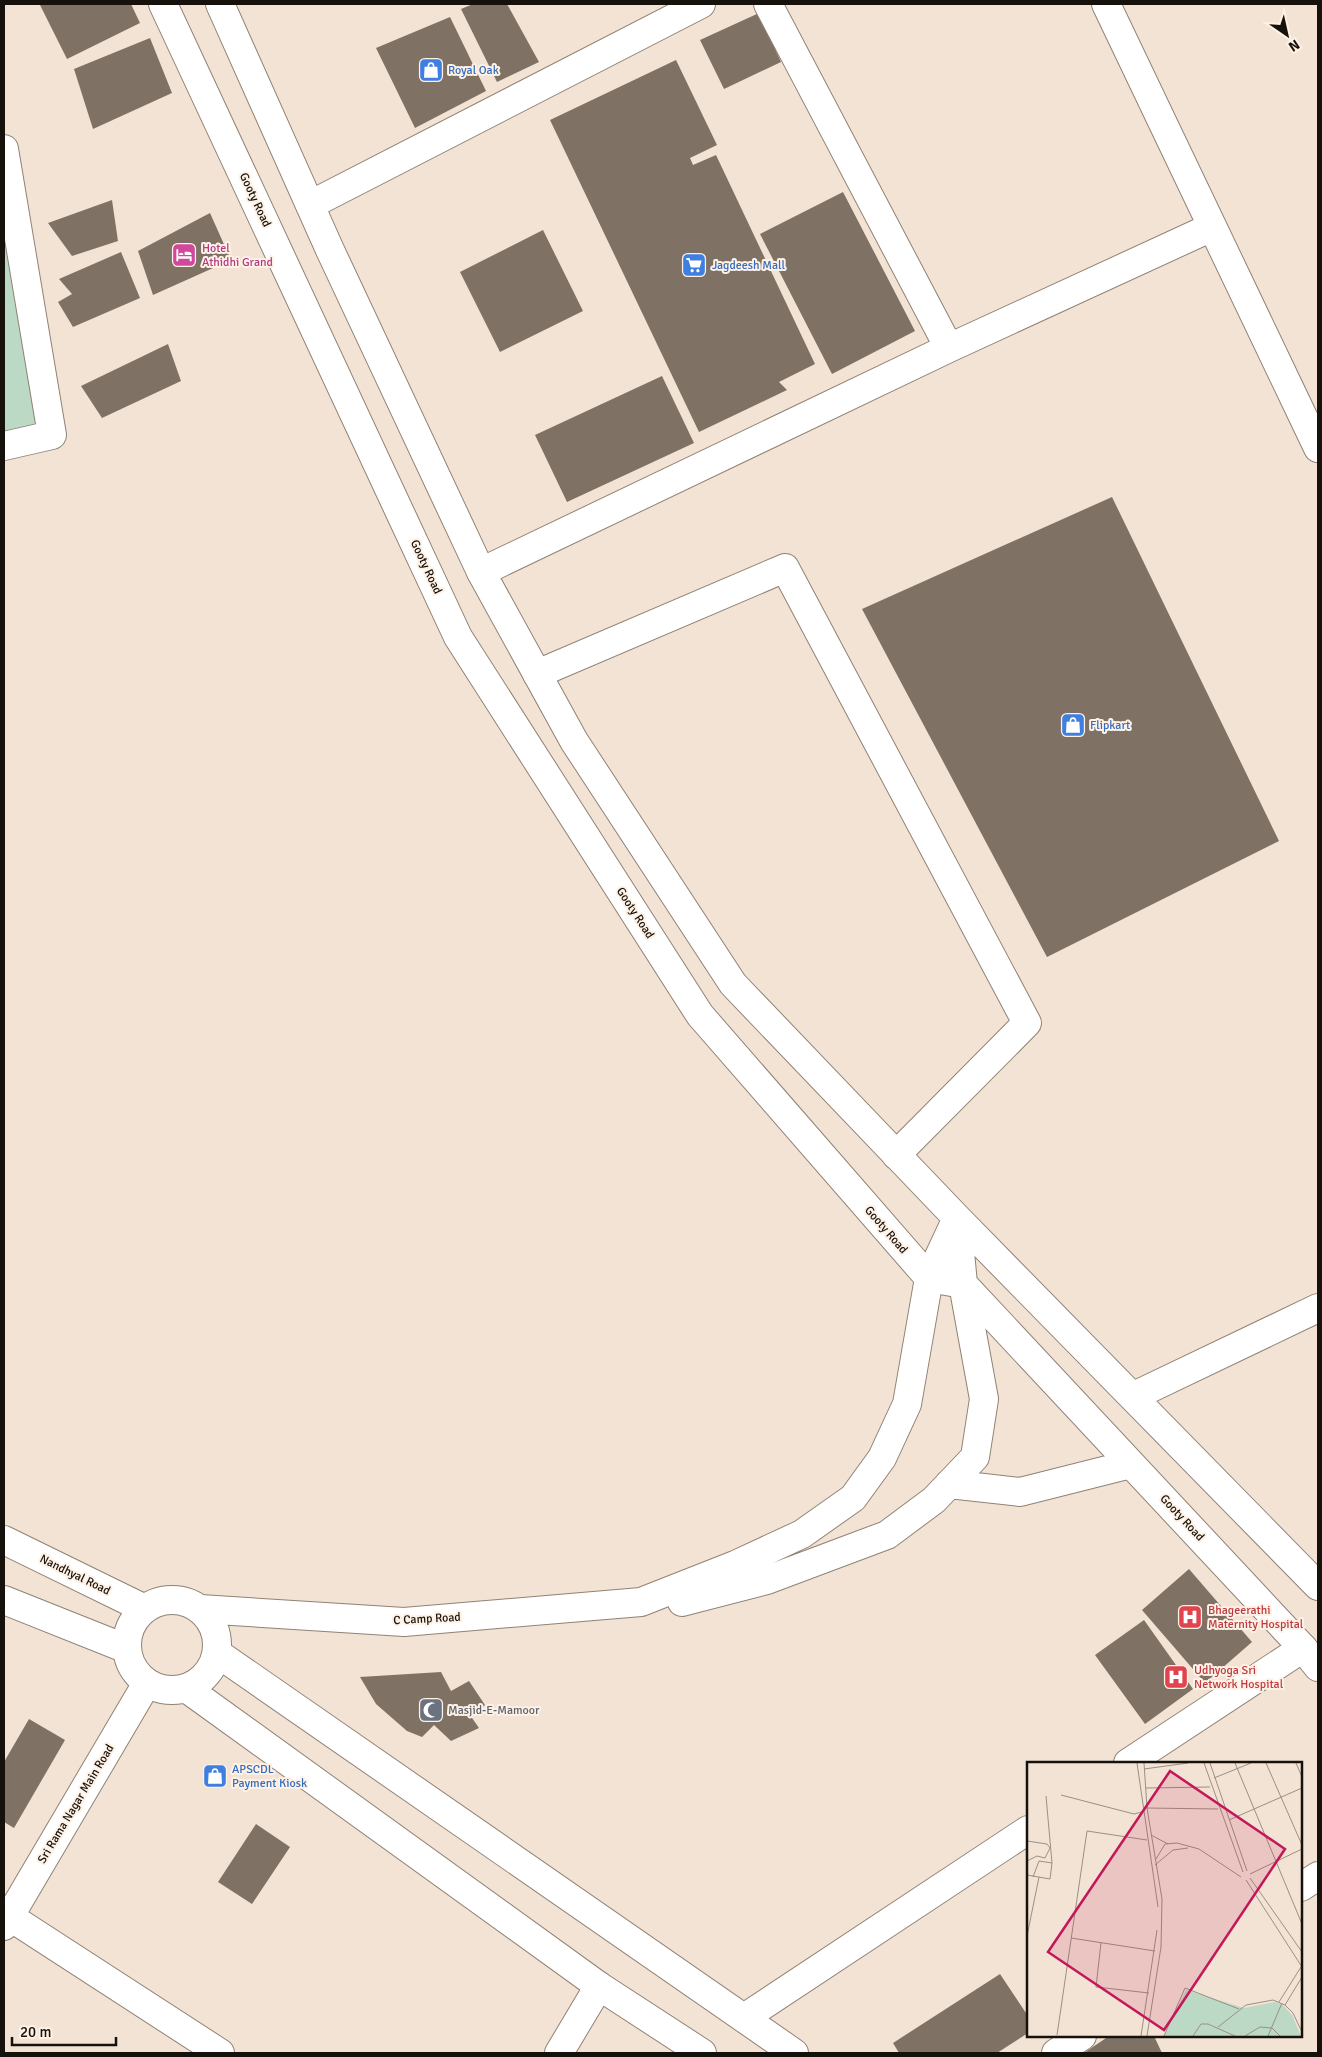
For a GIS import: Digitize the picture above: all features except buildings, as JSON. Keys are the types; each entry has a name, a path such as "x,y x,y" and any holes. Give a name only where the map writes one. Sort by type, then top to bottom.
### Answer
{"main road":[{"name":"Gooty Road","path":"163,4 458,637 700,1015 928,1278"},
{"path":"220,4 310,205 482,572 574,741 733,984 957,1218 1134,1396 1318,1586"},
{"path":"310,205 701,4"},
{"path":"768,4 949,348"},
{"path":"1106,4 1318,448"},
{"path":"4,149 52,435 4,446"},
{"path":"482,572 949,348 1212,227"},
{"path":"537,674 785,568 1026,1022 896,1155"},
{"path":"653,1598 735,1565 802,1534 852,1498 882,1458 907,1404 928,1278 957,1218"},
{"path":"653,1598 681,1602 767,1580 887,1535 934,1500 975,1457 984,1399 963,1284 957,1218"},
{"path":"928,1278 963,1284"},
{"name":"Gooty Road","path":"963,1284 1311,1658"},
{"path":"1134,1396 1318,1308"},
{"path":"950,1484 1020,1492 1131,1464"},
{"name":"Nandhyal Road","path":"4,1540 145,1609"},
{"name":"C Camp Road","path":"200,1609 404,1622 641,1602 653,1598"},
{"path":"4,1600 127,1649"},
{"path":"178,1600 200,1609 215,1629 217,1654 206,1675 186,1688 172,1690 159,1689 147,1683 137,1674 130,1663 127,1649 131,1627 145,1609 155,1603 178,1600"},
{"path":"217,1654 794,2053"},
{"path":"1130,1762 1311,1658"},
{"name":"Sri Rama Nagar Main Road","path":"6,1918 147,1683"},
{"path":"186,1688 599,1986 702,2053"},
{"path":"744,2018 1027,1831"},
{"path":"1302,1886 1318,1876"},
{"path":"6,1918 220,2053"},
{"path":"559,2053 599,1986"},
{"path":"1056,2053 1080,2037"}],"green space":[{"path":"4,204 38,425 4,432"}],"place":[{"name":"Royal Oak","path":"431,70"},
{"name":"Hotel Athidhi Grand","path":"184,255"},
{"name":"Jagdeesh Mall","path":"694,265"},
{"name":"Flipkart","path":"1073,725"},
{"name":"Bhageerathi Maternity Hospital","path":"1190,1617"},
{"name":"Udhyoga Sri Network Hospital","path":"1176,1677"},
{"name":"Masjid-E-Mamoor","path":"431,1710"},
{"name":"APSCDL Payment Kiosk","path":"215,1776"}]}
